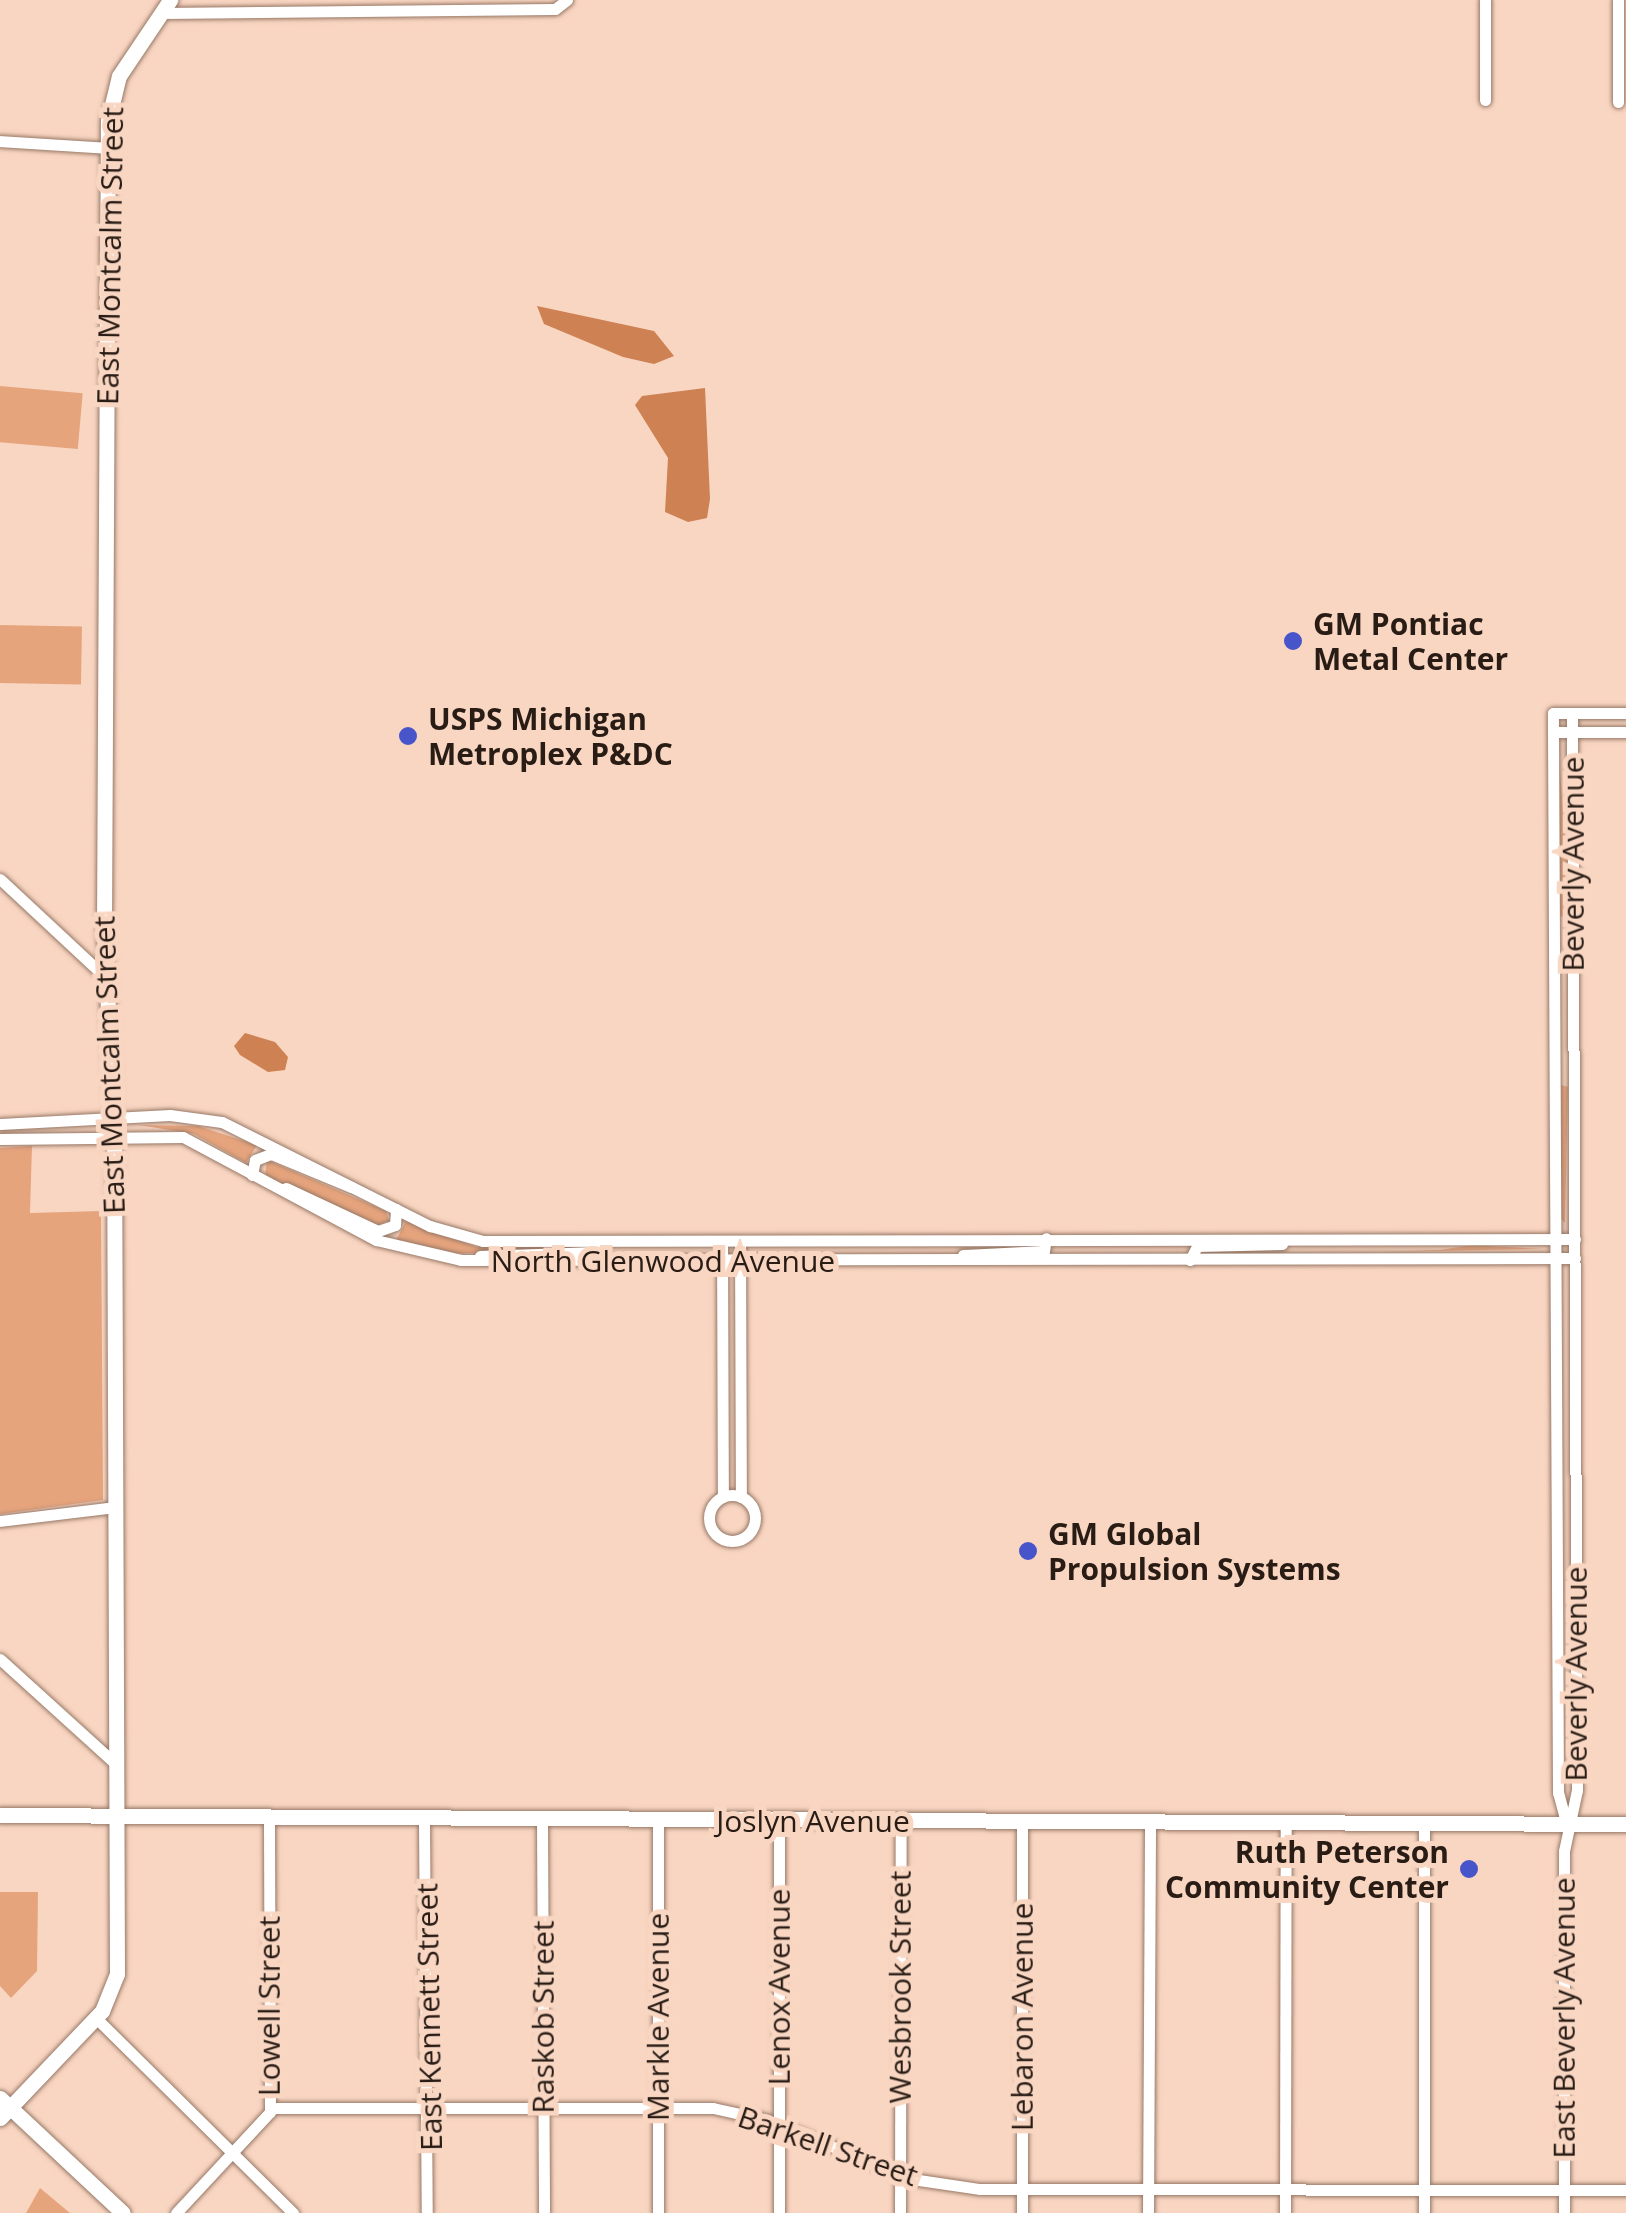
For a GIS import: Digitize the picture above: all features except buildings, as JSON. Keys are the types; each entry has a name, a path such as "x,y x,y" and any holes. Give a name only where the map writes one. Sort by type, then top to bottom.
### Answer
{"main road":[{"name":"East Montcalm Street","path":"3,2108 95,2018 117,1974 114,1124 104,976 108,148 116,82 166,7"},
{"name":"Joslyn Avenue","path":"0,1815 269,1821 1626,1824"},
{"path":"3,2108 122,2213"}],"street":[{"path":"1484,0 1484,100"},
{"path":"1618,0 1618,102"},
{"path":"166,7 565,3"},
{"path":"0,141 108,148"},
{"name":"Beverly Avenue","path":"1553,713 1572,713 1577,1790 1566,1822 1558,1793 1553,713"},
{"path":"1572,713 1626,713"},
{"path":"1553,732 1626,732"},
{"path":"0,879 104,976"},
{"name":"North Glenwood Avenue","path":"0,1124 222,1122 396,1209 472,1240 1575,1239"},
{"name":"North Glenwood Avenue","path":"0,1139 114,1124 193,1140 376,1240 461,1260 1575,1258"},
{"name":"North Glenwood Avenue","path":"252,1174 255,1160 271,1154 338,1188 355,1186"},
{"name":"North Glenwood Avenue","path":"267,1183 378,1231 396,1225 396,1209"},
{"name":"North Glenwood Avenue","path":"940,1260 1044,1251 1046,1238"},
{"name":"North Glenwood Avenue","path":"864,1260 871,1248 968,1240"},
{"name":"North Glenwood Avenue","path":"1190,1260 1197,1246 1300,1240"},
{"name":"North Glenwood Avenue","path":"461,1260 596,1252 603,1242"},
{"path":"722,1242 723,1497 710,1522 732,1541 755,1524 741,1496 740,1242"},
{"path":"723,1497 741,1496"},
{"path":"0,1521 116,1507"},
{"path":"0,1659 117,1765"},
{"name":"Lebaron Avenue","path":"1022,1820 1022,2213"},
{"path":"1148,2213 1150,1820"},
{"name":"Lowell Street","path":"176,2213 234,2154 270,2108 269,1821"},
{"name":"East Kennett Street","path":"424,1821 430,2107 427,2213"},
{"name":"Raskob Street","path":"542,1821 544,2213"},
{"name":"Markle Avenue","path":"658,1821 658,2213"},
{"name":"Lenox Avenue","path":"779,1821 779,2213"},
{"name":"Wesbrook Street","path":"900,1821 900,2213"},
{"path":"1285,2213 1286,1821"},
{"path":"1424,1821 1424,2213"},
{"name":"East Beverly Avenue","path":"1564,2213 1566,1822"},
{"path":"95,2018 292,2213"},
{"name":"Barkell Street","path":"270,2108 658,2107 779,2124 900,2174 1022,2189 1626,2190"}],"shaded area":[{"path":"537,306 654,331 674,356 654,364 623,357 544,324"},
{"path":"0,386 83,393 78,449 0,442"},
{"path":"705,388 710,499 707,518 688,522 665,512 668,458 635,405 642,396"},
{"path":"0,625 82,626 81,684 0,683"},
{"path":"1559,758 1567,861 1566,918 1560,916"},
{"path":"245,1033 275,1042 288,1057 285,1070 268,1072 240,1055 234,1046"},
{"path":"1561,1085 1568,1087 1565,1223 1561,1219"},
{"path":"139,1125 198,1126 257,1145 246,1163 194,1134"},
{"path":"32,1146 30,1213 101,1211 103,1500 0,1514 0,1148"},
{"path":"267,1160 386,1211 389,1221 376,1226 265,1176"},
{"path":"406,1221 476,1247 595,1248 448,1254 396,1240"},
{"path":"1472,1245 1543,1249 1377,1252 1440,1250"},
{"path":"0,1892 38,1892 37,1971 11,1998 0,1986"},
{"path":"40,2188 70,2213 26,2213"}],"place":[{"name":"GM Pontiac Metal Center","path":"1293,641"},
{"name":"USPS Michigan Metroplex P&DC","path":"408,736"},
{"name":"GM Global Propulsion Systems","path":"1028,1551"},
{"name":"Ruth Peterson Community Center","path":"1469,1869"}]}
